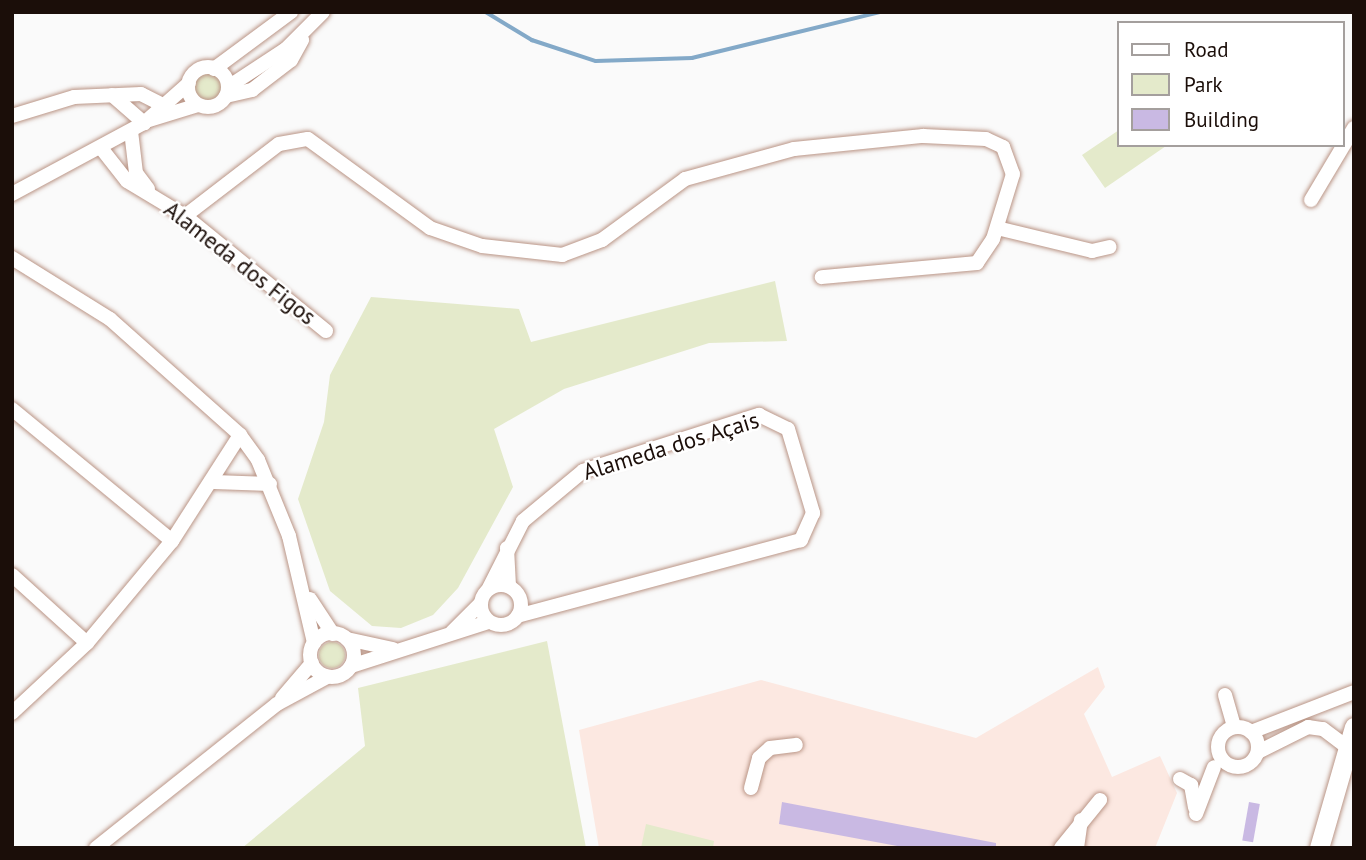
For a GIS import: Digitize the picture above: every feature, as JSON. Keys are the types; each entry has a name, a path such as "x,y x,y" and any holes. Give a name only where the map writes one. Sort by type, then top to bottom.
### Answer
{"main road":[{"path":"1319,848 1354,727"}],"street":[{"path":"12,194 147,122 198,104 214,106 227,92 305,33 323,12"},
{"path":"147,122 189,83 289,14 305,33"},
{"path":"211,68 227,92"},
{"path":"189,83 198,104"},
{"path":"12,116 74,97 111,94 141,94 163,105"},
{"path":"111,94 147,122"},
{"path":"1345,143 1354,128"},
{"name":"Alameda dos Figos","path":"131,131 136,173 153,196"},
{"path":"185,216 279,144 308,139 430,228 482,246 562,255 602,240 666,189 708,171 794,149 923,136 986,139 1003,147 1013,174 997,228 986,254 969,265 822,277"},
{"path":"1311,200 1343,147"},
{"name":"Alameda dos Figos","path":"101,148 127,181 185,216 326,331"},
{"path":"997,228 1092,251 1110,247"},
{"path":"12,258 110,319 240,435 270,484 303,589 314,643 312,663 277,704"},
{"path":"12,409 172,541"},
{"name":"Alameda dos Açais","path":"507,547 542,499 590,467 759,415 788,429 813,513 801,540 561,607"},
{"path":"12,713 87,643 172,541 214,482 240,435"},
{"path":"214,482 270,484"},
{"path":"448,636 480,604 507,547"},
{"path":"507,547 518,616"},
{"path":"12,575 87,643"},
{"path":"489,588 514,591 561,607"},
{"path":"303,589 354,652 351,666"},
{"path":"480,604 488,622"},
{"path":"96,848 277,704 327,677 351,666 488,622 507,624 518,616 561,607"},
{"path":"314,643 340,636 401,650"},
{"path":"312,663 327,677"},
{"path":"1234,727 1251,732 1354,692"},
{"path":"1224,695 1234,727"},
{"path":"1234,727 1218,744 1224,762 1244,766 1258,751 1308,727 1323,729 1348,748"},
{"path":"1251,732 1258,751"},
{"path":"751,788 759,758 770,748 796,745"},
{"path":"1180,779 1191,785 1196,814 1214,767"},
{"path":"1061,848 1100,800"},
{"path":"1077,848 1082,819"}],"shaded area":[{"path":"1098,667 1105,687 1084,714 1112,777 1160,756 1177,793 1155,848 599,848 579,730 761,680 976,738"}],"green space":[{"path":"208,73 218,78 223,88 218,98 208,103 198,98 193,88 198,78"},
{"path":"1118,131 1118,147 1165,147 1105,188 1082,155"},
{"path":"775,281 787,341 709,343 564,389 494,429 513,487 458,588 433,615 401,628 372,626 330,591 298,499 324,422 330,375 371,297 519,309 531,342"},
{"path":"547,641 586,848 242,848 365,746 358,688"},
{"path":"332,642 341,646 345,655 341,664 332,668 323,664 319,655 323,646"},
{"path":"646,824 714,841 713,848 641,848"}],"building":[{"path":"782,802 996,843 996,848 908,848 779,824"},
{"path":"1249,802 1260,804 1253,842 1242,840"}],"waterway":[{"path":"486,12 532,40 596,61 692,58 880,12"}]}
